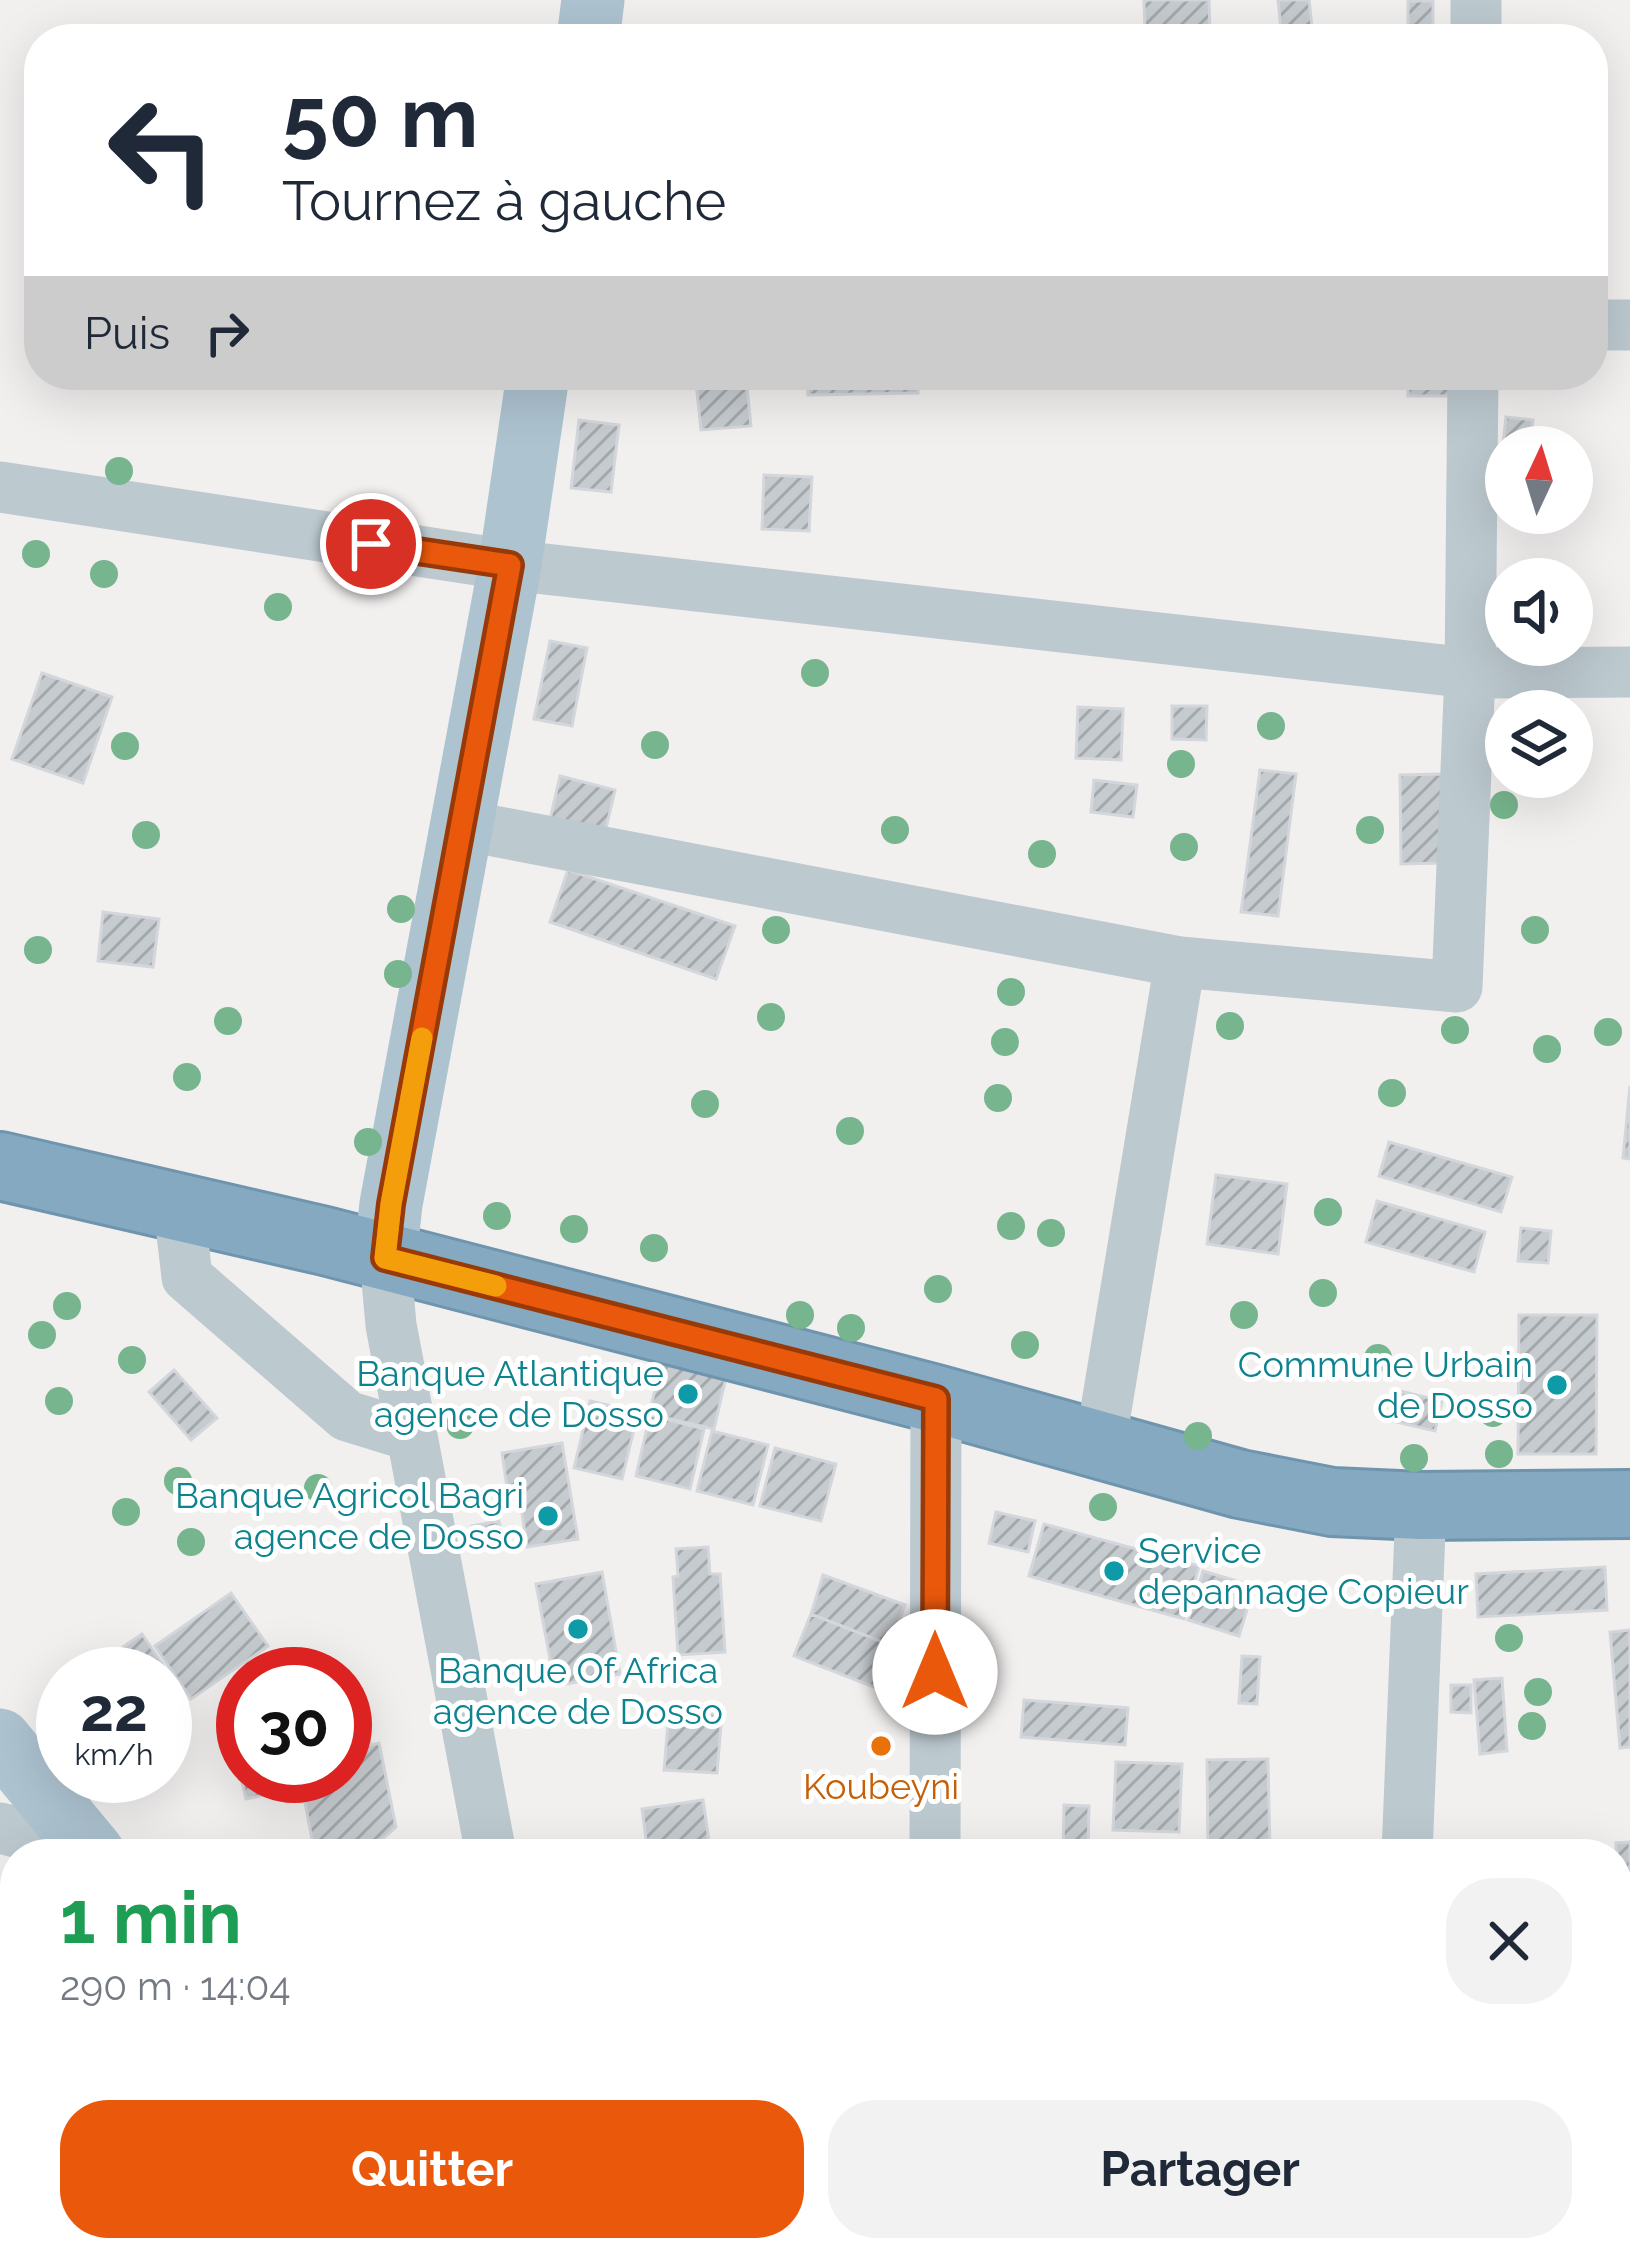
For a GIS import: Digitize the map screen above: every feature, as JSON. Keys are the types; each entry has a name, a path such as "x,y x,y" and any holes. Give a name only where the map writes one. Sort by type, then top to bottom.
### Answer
{"highway":[{"path":"0,1166 385,1258 936,1399 1240,1484 1332,1502 1630,1504"}],"main road":[{"path":"385,1258 395,1182 510,565 536,390"},
{"path":"0,1740 81,1839"}],"street":[{"path":"461,825 1180,962 1457,987 1470,673 1473,390"},
{"path":"0,487 510,565 1470,673 1630,672"},
{"path":"1100,1446 1180,962"},
{"path":"179,1207 187,1277 347,1416 412,1436"},
{"path":"385,1258 391,1325 488,1839"},
{"path":"935,1839 936,1399"},
{"path":"1408,1839 1421,1506"},
{"path":"0,1828 41,1839"}],"building":[{"path":"1144,0 1209,0 1210,24 1145,24"},
{"path":"1278,0 1309,0 1312,24 1280,24"},
{"path":"1408,1 1433,1 1433,24 1408,24"},
{"path":"697,390 747,390 751,426 701,430"},
{"path":"808,390 918,390 918,393 808,395"},
{"path":"1408,390 1458,390 1458,396 1408,396"},
{"path":"1506,417 1533,420 1532,426 1505,426"},
{"path":"579,420 619,425 611,492 571,488"},
{"path":"764,475 812,477 809,531 762,529"},
{"path":"550,641 587,648 572,726 534,719"},
{"path":"42,673 112,697 83,783 12,759"},
{"path":"1172,706 1207,706 1206,740 1172,739"},
{"path":"1078,707 1123,709 1121,760 1076,758"},
{"path":"1260,770 1296,774 1278,916 1241,912"},
{"path":"1442,774 1442,863 1401,864 1400,775"},
{"path":"560,776 615,790 604,837 549,824"},
{"path":"1094,780 1137,785 1133,817 1091,812"},
{"path":"568,870 735,926 716,979 550,922"},
{"path":"103,912 159,919 153,967 98,961"},
{"path":"1630,1086 1630,1159 1623,1158"},
{"path":"1389,1142 1512,1177 1501,1212 1379,1176"},
{"path":"1216,1175 1287,1184 1278,1254 1207,1244"},
{"path":"1377,1201 1485,1232 1474,1272 1366,1242"},
{"path":"1521,1228 1551,1231 1548,1263 1518,1261"},
{"name":"Commune Urbain de Dosso","path":"1519,1315 1597,1315 1596,1454 1518,1454"},
{"name":"Banque Atlantique agence de Dosso","path":"663,1358 727,1373 714,1429 649,1414"},
{"path":"174,1370 217,1418 191,1440 149,1392"},
{"path":"1400,1391 1442,1401 1435,1431 1392,1421"},
{"path":"590,1401 638,1412 622,1479 574,1468"},
{"path":"650,1415 704,1429 690,1489 636,1476"},
{"path":"712,1431 768,1445 753,1505 697,1491"},
{"name":"Banque Agricol Bagri agence de Dosso","path":"562,1443 578,1539 527,1547 519,1492 508,1494 502,1453"},
{"path":"775,1448 836,1464 821,1521 760,1506"},
{"path":"996,1512 1035,1521 1028,1552 989,1543"},
{"path":"499,1521 503,1538 476,1543 472,1526"},
{"name":"Service depannage Copieur","path":"1044,1524 1199,1566 1184,1619 1029,1576"},
{"path":"708,1547 710,1574 720,1574 725,1652 678,1655 676,1549"},
{"path":"1605,1567 1607,1610 1478,1617 1476,1574"},
{"path":"1203,1571 1254,1586 1239,1636 1188,1620"},
{"name":"Banque Of Africa agence de Dosso","path":"602,1572 620,1674 555,1686 536,1584"},
{"path":"823,1575 905,1605 890,1645 811,1614"},
{"path":"231,1593 268,1646 216,1647 216,1682 192,1698 192,1647 155,1646"},
{"path":"811,1614 890,1645 874,1687 794,1656"},
{"path":"1630,1630 1630,1747 1620,1748 1610,1632"},
{"path":"142,1634 151,1647 123,1647"},
{"path":"1242,1656 1260,1657 1257,1704 1239,1703"},
{"path":"1502,1678 1507,1751 1480,1754 1474,1680"},
{"path":"1451,1685 1471,1685 1471,1713 1451,1712"},
{"path":"1024,1700 1128,1708 1125,1745 1021,1737"},
{"path":"669,1711 722,1714 717,1773 664,1770"},
{"path":"379,1743 396,1827 383,1839 312,1839 305,1803 372,1803 372,1745"},
{"path":"1268,1759 1270,1839 1208,1839 1207,1760"},
{"path":"1116,1762 1182,1764 1179,1832 1113,1830"},
{"path":"703,1800 709,1839 646,1839 642,1809"},
{"path":"1064,1805 1089,1806 1088,1839 1063,1839"}],"slow traffic":[{"path":"422,1038 385,1258 496,1286"}],"place":[{"name":"Commune Urbain de Dosso","path":"1557,1385"},
{"name":"Banque Atlantique agence de Dosso","path":"688,1394"},
{"name":"Banque Agricol Bagri agence de Dosso","path":"548,1516"},
{"name":"Service depannage Copieur","path":"1114,1571"},
{"name":"Banque Of Africa agence de Dosso","path":"578,1629"},
{"name":"Koubeyni","path":"881,1746"}],"route":[{"path":"371,544 510,565 391,1204 385,1258 936,1399 935,1672"}]}
